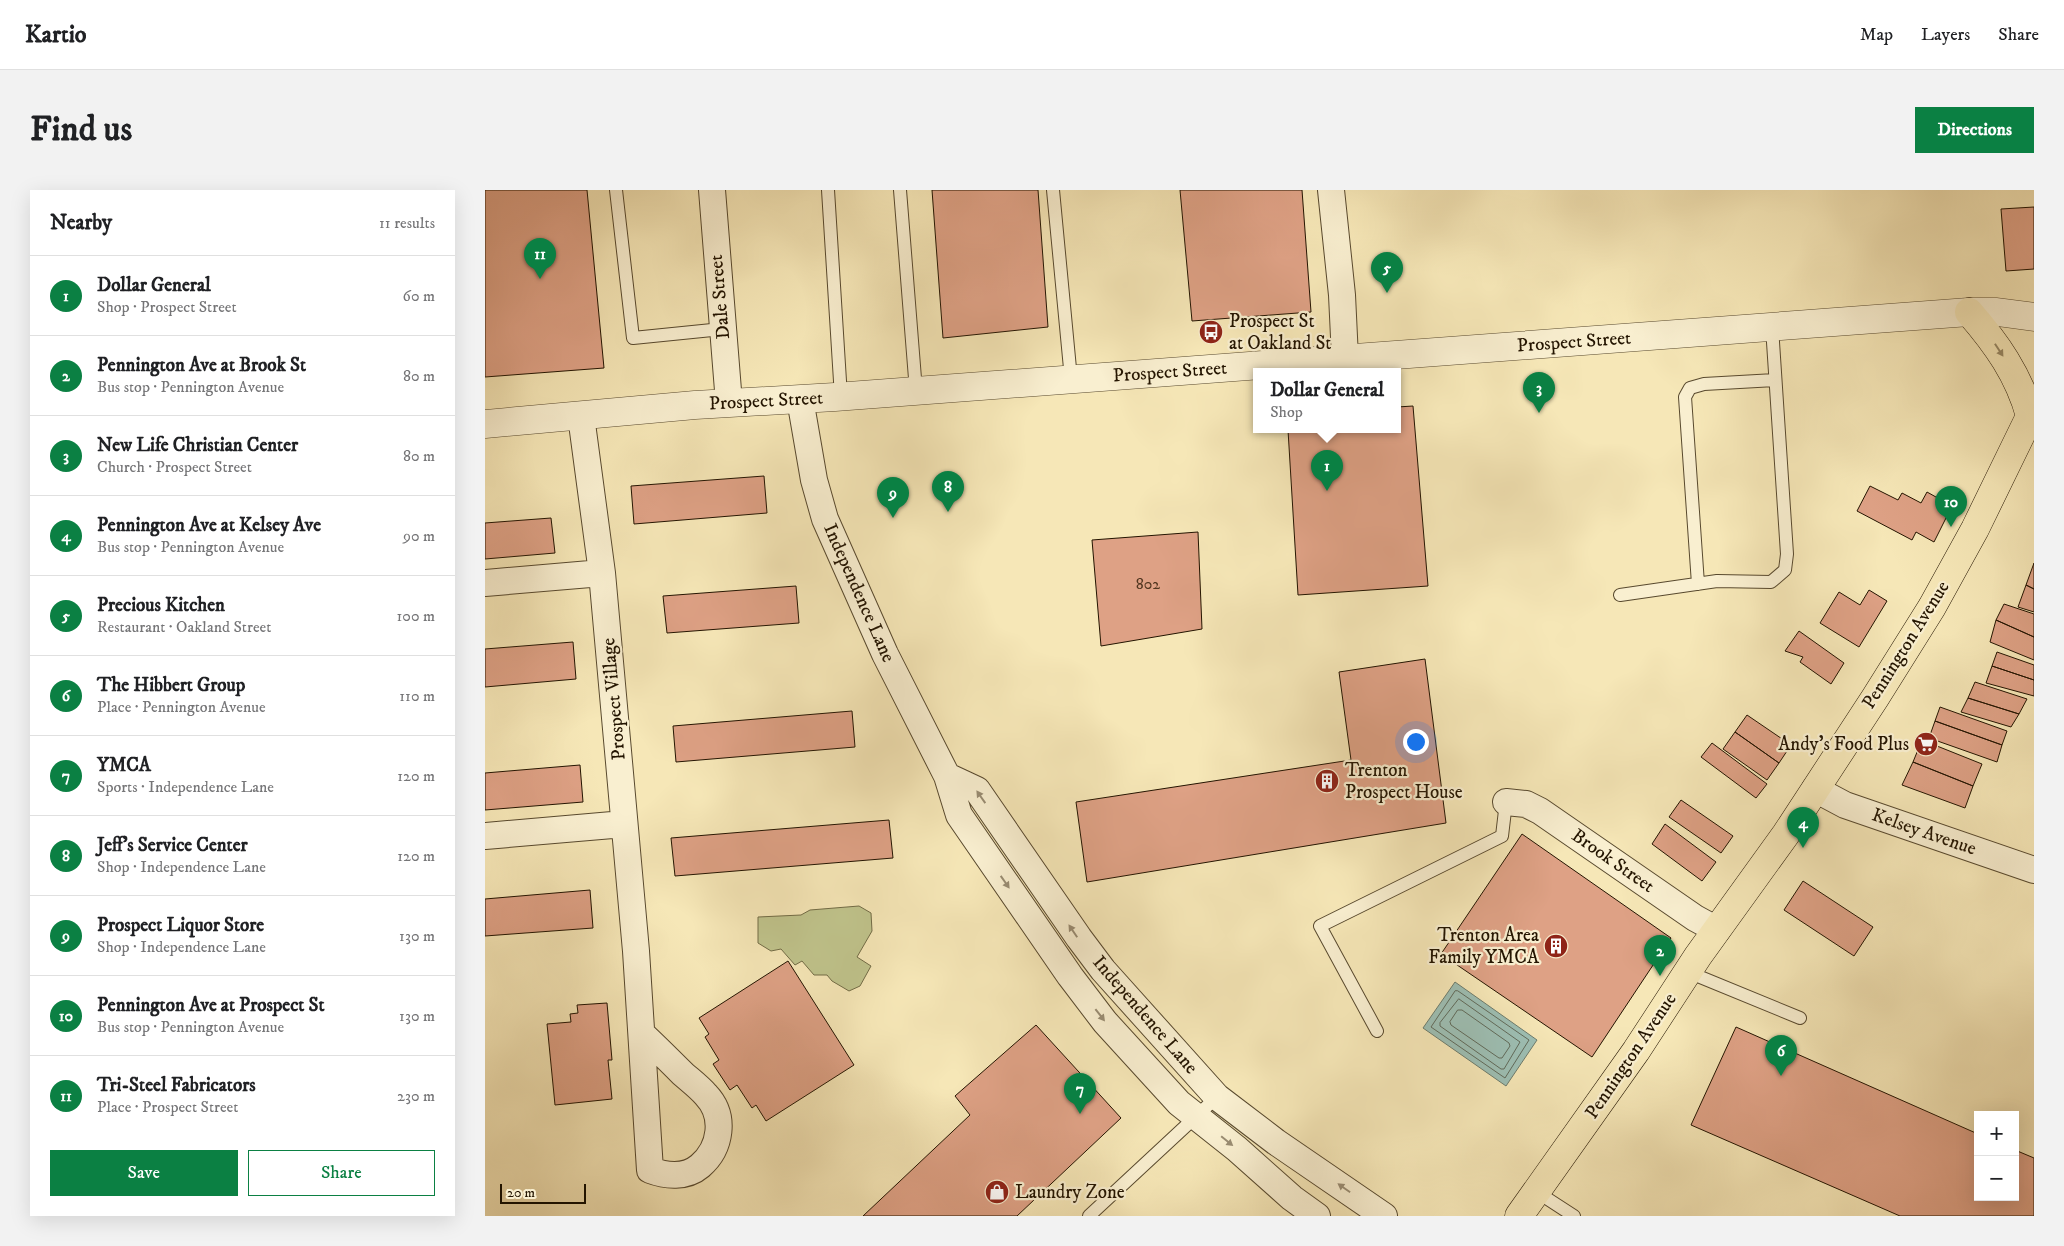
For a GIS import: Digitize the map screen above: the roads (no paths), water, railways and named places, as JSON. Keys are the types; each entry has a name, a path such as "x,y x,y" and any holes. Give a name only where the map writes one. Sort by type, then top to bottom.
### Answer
{"main road":[{"path":"1969,312 1991,337 2009,364 2032,412"},
{"name":"Pennington Avenue","path":"1519,1216 1636,1051 1717,930 1786,834 1932,607 1975,529 2032,412"}],"street":[{"name":"Dale Street","path":"712,190 729,403"},
{"path":"1331,190 1342,295 1345,358"},
{"name":"Prospect Street","path":"485,424 729,403 841,397 1969,312 1997,312 2034,317"},
{"name":"Independence Lane","path":"800,399 814,480 825,519 885,654 947,776 959,815 1070,976 1105,1022 1179,1103 1237,1149 1292,1198 1317,1216"},
{"name":"Prospect Village","path":"581,416 602,574 642,1034 650,1170 667,1175 685,1174 699,1168 711,1155 719,1138 717,1115 707,1096 642,1034"},
{"path":"485,583 602,574"},
{"name":"Independence Lane","path":"947,776 977,790 1103,970 1217,1097 1276,1142 1384,1216"},
{"name":"Kelsey Avenue","path":"1815,789 1845,805 2034,870"},
{"name":"Brook Street","path":"1506,802 1526,804 1540,811 1695,918 1717,930"},
{"path":"485,836 624,824"}],"lane":[{"path":"616,190 633,338 722,329"},
{"path":"828,190 841,397"},
{"path":"900,190 916,391"},
{"path":"1053,190 1071,380"},
{"path":"1620,595 1717,581 1771,582 1785,570 1787,554 1772,327"},
{"path":"1698,584 1685,397 1690,388 1704,384 1775,380"},
{"path":"1377,1031 1321,926 1502,836 1506,802"},
{"path":"1688,972 1800,1018"},
{"path":"1089,1216 1217,1097"},
{"path":"1537,1192 1574,1216"}],"water":[{"path":"1455,982 1537,1040 1506,1086 1423,1028"}],"place":[{"name":"Tri-Steel Fabricators","path":"540,279"},
{"name":"Precious Kitchen","path":"1387,293"},
{"name":"Prospect St at Oakland St","path":"1211,332"},
{"name":"New Life Christian Center","path":"1539,413"},
{"name":"Dollar General","path":"1327,491"},
{"name":"Jeff's Service Center","path":"948,512"},
{"name":"Prospect Liquor Store","path":"893,518"},
{"name":"Pennington Ave at Prospect St","path":"1951,527"},
{"name":"Andy's Food Plus","path":"1926,744"},
{"name":"Trenton Prospect House","path":"1327,781"},
{"name":"Pennington Ave at Kelsey Ave","path":"1803,848"},
{"name":"Trenton Area Family YMCA","path":"1556,946"},
{"name":"Pennington Ave at Brook St","path":"1660,976"},
{"name":"The Hibbert Group","path":"1781,1076"},
{"name":"YMCA","path":"1080,1114"},
{"name":"Laundry Zone","path":"997,1192"}]}
